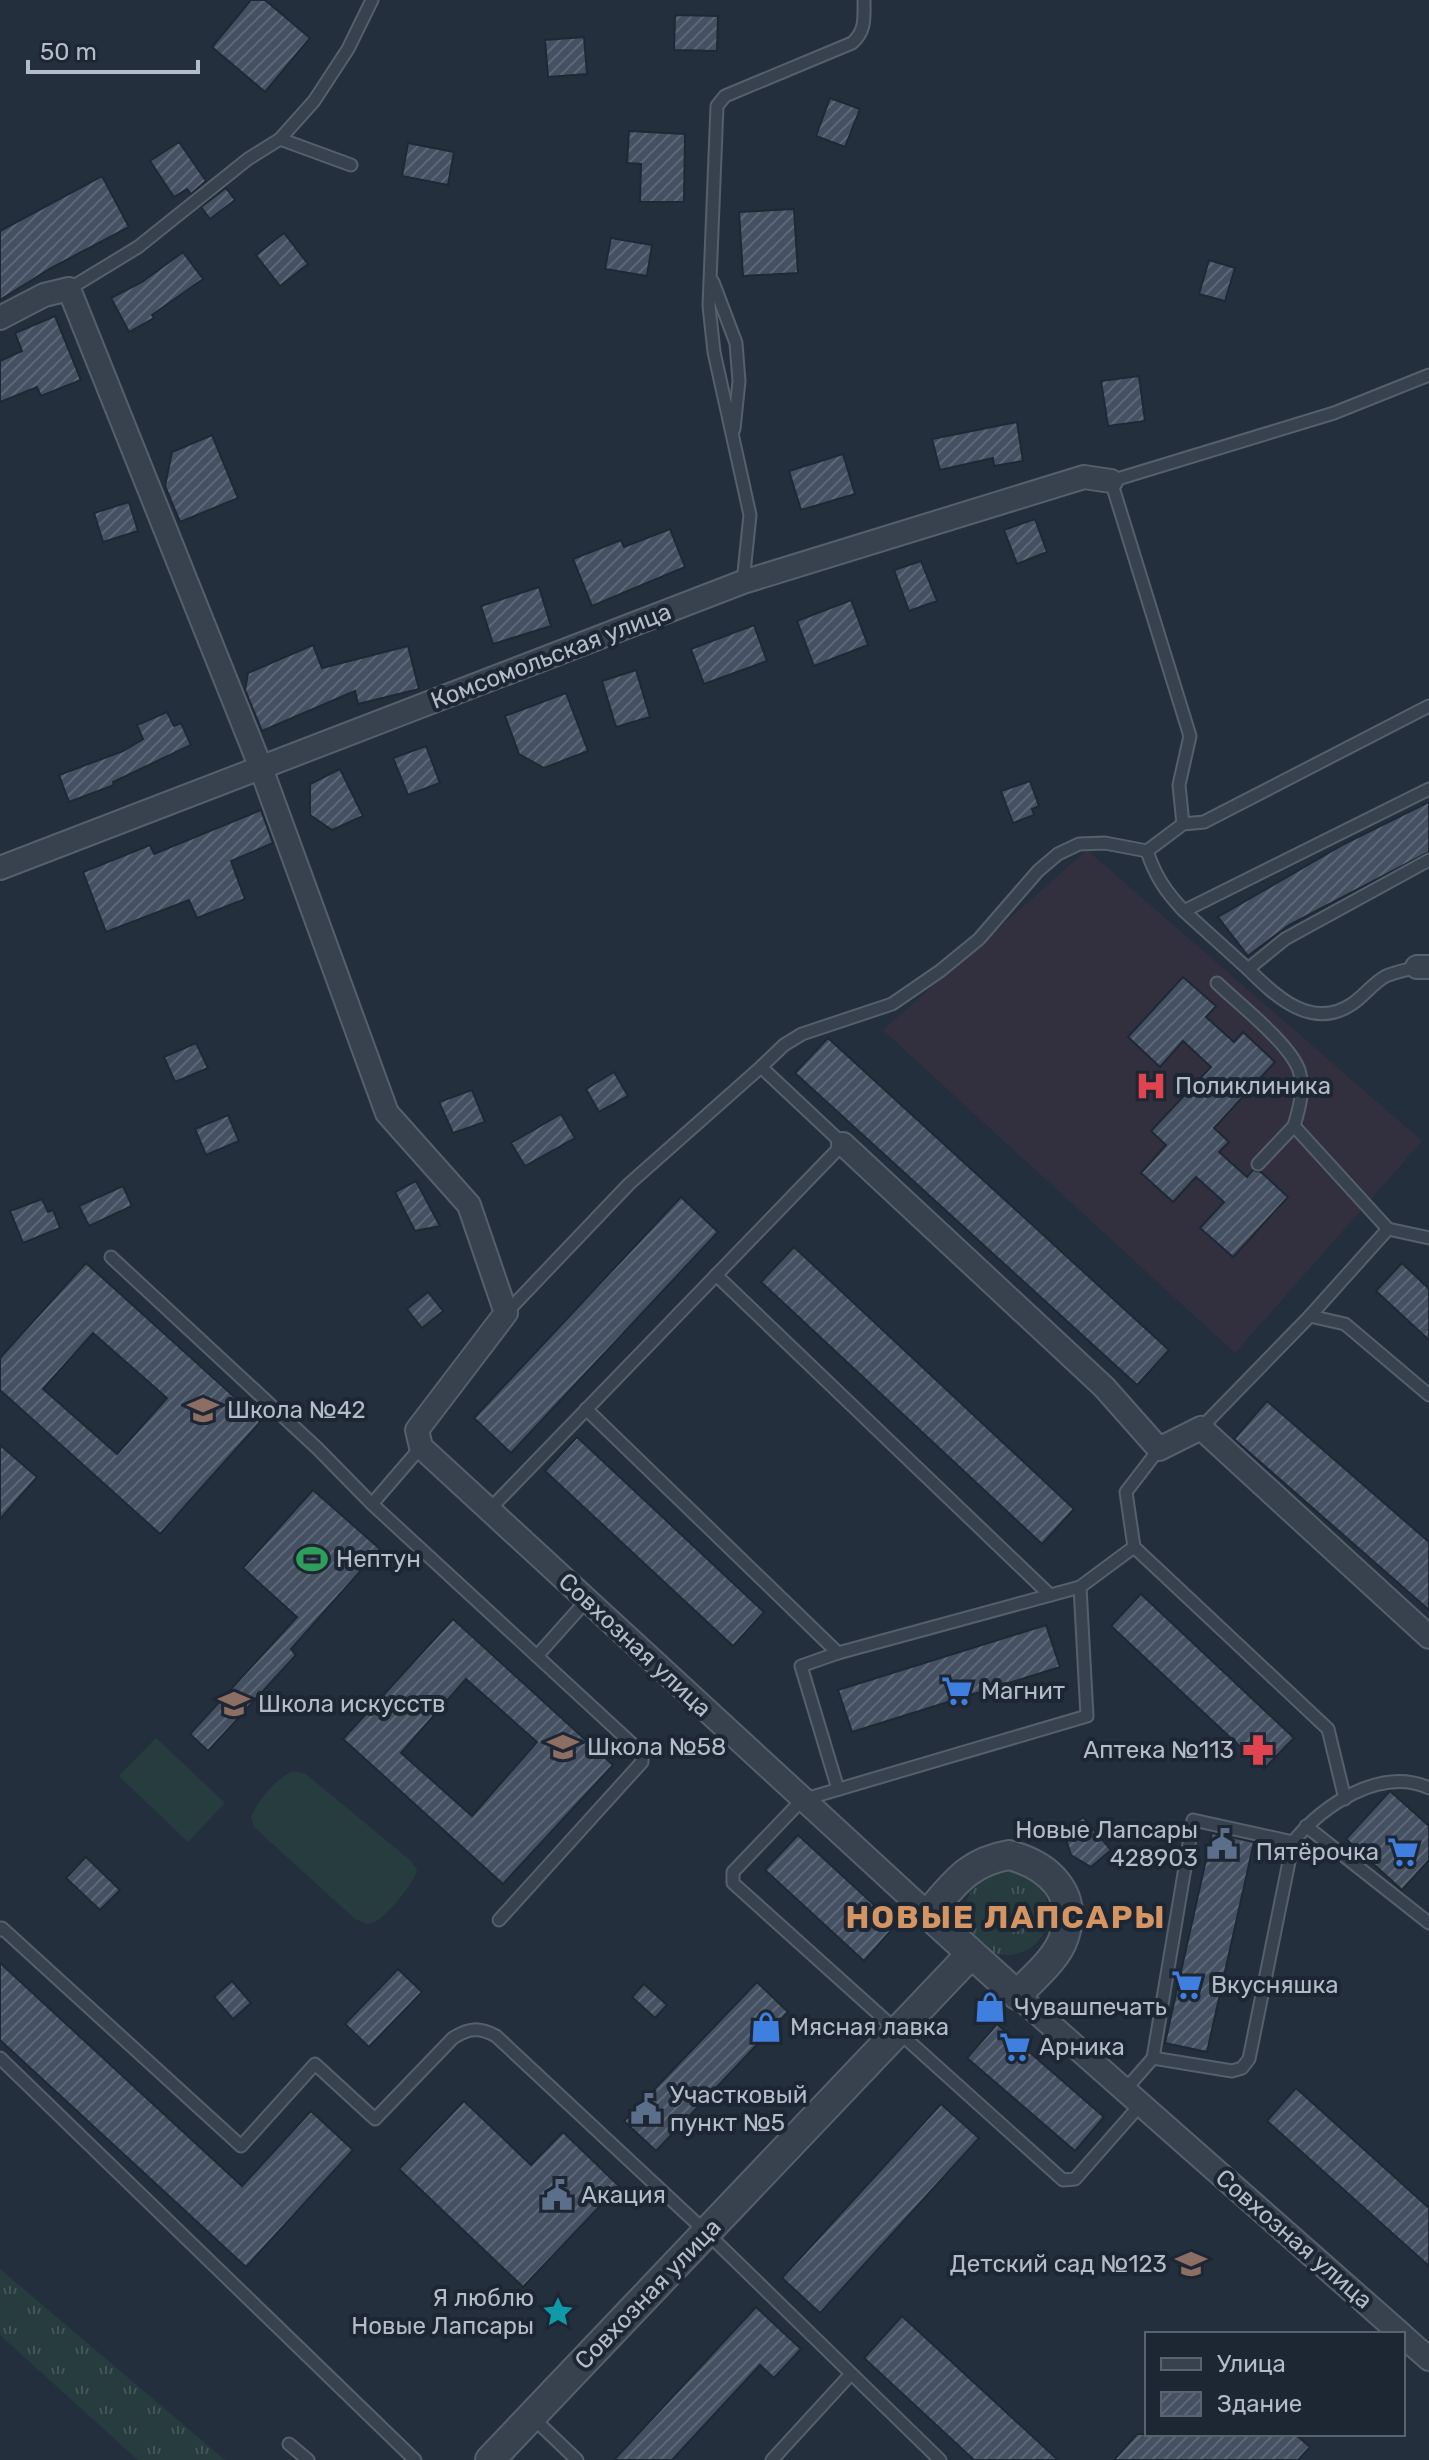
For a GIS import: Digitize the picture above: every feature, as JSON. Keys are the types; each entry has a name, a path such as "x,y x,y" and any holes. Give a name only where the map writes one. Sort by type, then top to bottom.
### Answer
{"street":[{"path":"0,318 44,295 69,289 261,768 387,1113 469,1205 506,1313 417,1430 421,1447"},
{"name":"Комсомольская улица","path":"0,868 743,582 1084,477 1111,481"},
{"path":"843,1144 1104,1387 1159,1449 1201,1428 1429,1637"},
{"name":"Совхозная улица","path":"421,1447 971,1954 1399,2332"},
{"path":"928,1914 971,1867 987,1859 1009,1855 1032,1861 1049,1873 1064,1894 1068,1915 1064,1938 1051,1959 1017,1995"},
{"name":"Совхозная улица","path":"490,2460 971,1954"},
{"name":"Совхозная улица","path":"1405,2338 1429,2359"}],"lane":[{"path":"69,289 138,247 248,159 280,139 314,101 348,49 372,0"},
{"path":"743,582 750,515 714,352 709,306 717,106 725,96 852,43 860,36 864,24 864,0"},
{"path":"280,139 351,165"},
{"path":"711,274 736,343 739,381 733,440"},
{"path":"1183,824 1179,785 1190,736 1111,481 1334,413 1429,375"},
{"path":"506,1313 629,1184 784,1045 802,1034 892,1004 940,971 979,939 1038,871 1058,854 1079,844 1105,843 1147,851 1183,824 1204,822 1429,706"},
{"path":"1184,911 1429,789"},
{"path":"1147,851 1159,882 1184,911 1273,994 1292,1007 1315,1013 1336,1012 1351,1005 1385,977 1423,967"},
{"path":"1248,969 1285,939 1429,860"},
{"path":"1217,983 1289,1051 1300,1072 1301,1102 1294,1126 1258,1164"},
{"path":"489,1510 843,1144 761,1067"},
{"path":"1294,1126 1388,1229 1429,1238"},
{"path":"1201,1428 1310,1316 1388,1229"},
{"path":"111,1257 642,1753 642,1762 499,1920"},
{"path":"716,1275 1050,1595"},
{"path":"1310,1316 1345,1324 1429,1395"},
{"path":"586,1409 838,1653"},
{"path":"372,1504 421,1447"},
{"path":"1159,1449 1126,1492 1134,1547 1328,1729 1345,1799"},
{"path":"838,1789 801,1666 838,1653 1080,1587 1134,1547"},
{"path":"1080,1587 1087,1716 802,1800 733,1872 733,1883 1063,2180 1075,2179 1133,2097 1153,2058 1193,1820 1293,1842"},
{"path":"537,1656 587,1600"},
{"path":"1153,2058 1232,2071 1242,2068 1249,2059 1293,1842 1306,1826 1345,1799 1387,1781 1416,1782 1429,1788"},
{"path":"1306,1826 1429,1923"},
{"path":"0,1930 2,1928 241,2146 315,2064 375,2119 453,2038 467,2029 483,2029 496,2036 707,2233 940,2460"},
{"path":"0,2058 415,2460"},
{"path":"772,2460 850,2375"},
{"path":"531,2417 577,2460"},
{"path":"289,2444 308,2460"}],"shaded area":[{"name":"Поликлиника","path":"1087,850 1422,1141 1235,1353 883,1030"}],"green space":[{"path":"156,1738 225,1803 188,1842 119,1776"},
{"path":"294,1771 306,1774 411,1861 417,1870 396,1903 373,1923 355,1919 254,1827 251,1817 263,1797 281,1778"},
{"path":"1007,1871 1023,1874 1037,1883 1046,1897 1049,1913 1046,1929 1037,1943 1023,1952 1007,1955 991,1952 977,1943 968,1929 965,1913 968,1897 977,1883 991,1874"},
{"path":"0,2269 225,2460 138,2460 0,2335"}],"building":[{"path":"251,0 265,0 310,38 265,92 212,47"},
{"path":"675,15 718,16 717,51 674,50"},
{"path":"584,37 587,74 548,77 545,40"},
{"path":"830,98 860,109 845,147 816,136"},
{"path":"629,131 685,134 684,202 640,202 641,164 627,163"},
{"path":"179,142 206,181 191,194 187,189 174,197 150,161"},
{"path":"408,143 454,152 448,185 402,176"},
{"path":"102,176 129,227 51,268 0,300 0,231"},
{"path":"226,188 235,200 210,219 201,207"},
{"path":"794,209 798,273 743,276 739,212"},
{"path":"284,233 308,264 280,286 256,255"},
{"path":"611,238 652,245 647,276 605,269"},
{"path":"183,252 203,279 152,315 154,318 129,332 111,298 142,282"},
{"path":"1209,260 1235,268 1225,301 1199,294"},
{"path":"55,316 81,380 41,396 37,387 0,402 0,361 22,351 15,333"},
{"path":"1139,376 1145,421 1108,426 1101,381"},
{"path":"1017,422 1023,461 994,466 993,458 940,470 932,439"},
{"path":"212,435 238,498 180,522 165,486 172,452"},
{"path":"843,454 855,494 801,510 789,471"},
{"path":"129,502 138,531 103,542 94,513"},
{"path":"1035,519 1047,552 1017,564 1004,530"},
{"path":"670,529 685,567 592,606 573,559 621,540 624,547"},
{"path":"921,561 937,601 909,611 894,570"},
{"path":"539,587 551,626 493,644 481,606"},
{"path":"851,600 868,645 814,666 797,621"},
{"path":"754,625 767,661 704,684 691,649"},
{"path":"313,645 322,668 408,646 419,689 358,704 355,691 262,731 245,690 248,673"},
{"path":"636,670 650,717 616,727 602,681"},
{"path":"566,693 588,751 544,768 519,754 505,716"},
{"path":"167,712 174,726 181,723 191,745 113,782 114,785 69,802 59,775 123,751 143,739 137,725"},
{"path":"426,746 440,783 408,795 393,758"},
{"path":"340,769 363,816 332,830 310,815 310,784"},
{"path":"1030,781 1039,806 1032,809 1034,815 1013,823 1001,791"},
{"path":"1429,802 1429,852 1289,925 1248,956 1218,917 1344,844"},
{"path":"261,810 273,843 231,861 245,899 197,918 189,900 106,932 83,872 150,845 154,854"},
{"path":"1183,977 1216,1006 1206,1017 1234,1042 1243,1032 1275,1062 1214,1128 1229,1142 1219,1152 1247,1177 1253,1170 1261,1172 1288,1197 1233,1257 1200,1228 1224,1202 1196,1177 1173,1202 1141,1173 1166,1145 1151,1131 1211,1067 1183,1041 1160,1067 1128,1037"},
{"path":"828,1038 1169,1350 1137,1385 795,1073"},
{"path":"196,1043 208,1068 175,1082 164,1057"},
{"path":"614,1072 628,1096 599,1112 586,1089"},
{"path":"472,1090 485,1122 453,1133 439,1102"},
{"path":"561,1114 575,1138 525,1166 511,1143"},
{"path":"228,1115 239,1141 206,1155 195,1129"},
{"path":"416,1181 440,1226 415,1231 395,1192"},
{"path":"123,1186 132,1206 89,1226 79,1206"},
{"path":"681,1197 718,1232 511,1453 474,1418"},
{"path":"42,1199 48,1212 53,1210 60,1228 23,1243 10,1211"},
{"path":"794,1247 1074,1509 1042,1544 761,1282"},
{"name":"Школа №42","path":"86,1263 261,1421 160,1534 0,1390 0,1358","holes":["93,1333 167,1398 117,1454 43,1389"]},
{"path":"1402,1263 1429,1289 1429,1340 1376,1291"},
{"path":"428,1292 443,1311 422,1328 407,1309"},
{"path":"1267,1401 1429,1542 1429,1610 1234,1439"},
{"path":"577,1437 764,1612 733,1646 545,1471"},
{"path":"0,1445 37,1477 0,1519"},
{"name":"Нептун","path":"313,1490 380,1549 291,1649 296,1655 208,1751 190,1734 297,1617 243,1568"},
{"path":"1141,1594 1294,1738 1264,1769 1111,1626"},
{"name":"Школа №58","path":"453,1619 613,1765 503,1884 343,1739","holes":["466,1679 537,1742 472,1816 401,1753"]},
{"path":"1046,1625 1060,1667 852,1732 838,1690"},
{"path":"1390,1791 1429,1826 1429,1860 1402,1890 1346,1839"},
{"path":"1083,1817 1111,1850 1091,1867 1071,1855 1064,1833"},
{"path":"1212,1833 1254,1842 1207,2052 1165,2043"},
{"path":"798,1835 896,1925 864,1961 765,1870"},
{"path":"86,1857 120,1890 100,1910 66,1878"},
{"path":"0,1963 242,2186 311,2111 353,2150 246,2267 0,2040"},
{"path":"398,1969 422,1992 369,2047 345,2024"},
{"path":"232,1981 251,2003 233,2019 214,1997"},
{"path":"757,1982 788,2012 656,2151 624,2121"},
{"path":"644,1984 667,2005 655,2018 632,1997"},
{"path":"997,2024 1104,2117 1075,2151 967,2058"},
{"path":"1296,2088 1429,2208 1429,2266 1267,2121"},
{"name":"Акация","path":"464,2101 531,2165 563,2132 619,2186 523,2287 399,2169"},
{"path":"941,2104 979,2138 820,2313 782,2278"},
{"path":"756,2307 801,2349 774,2378 760,2365 672,2460 614,2460"},
{"path":"902,2316 1058,2460 974,2460 864,2358"},
{"path":"1137,2434 1297,2436 1310,2447 1298,2460 1114,2460"}],"place":[{"name":"Поликлиника","path":"1151,1086"},
{"name":"Школа №42","path":"203,1410"},
{"name":"Нептун","path":"312,1559"},
{"name":"Магнит","path":"957,1691"},
{"name":"Школа искусств","path":"234,1704"},
{"name":"Школа №58","path":"563,1747"},
{"name":"Аптека №113","path":"1258,1750"},
{"name":"Новые Лапсары 428903","path":"1222,1844"},
{"name":"Пятёрочка","path":"1403,1852"},
{"name":"Вкусняшка","path":"1187,1985"},
{"name":"Чувашпечать","path":"990,2007"},
{"name":"Мясная лавка","path":"766,2027"},
{"name":"Арника","path":"1015,2047"},
{"name":"Участковый пункт №5","path":"646,2109"},
{"name":"Акация","path":"557,2195"},
{"name":"Детский сад №123","path":"1191,2264"},
{"name":"Я люблю Новые Лапсары","path":"558,2312"}],"district":[{"name":"НОВЫЕ ЛАПСАРЫ","path":"1006,1917"}]}
